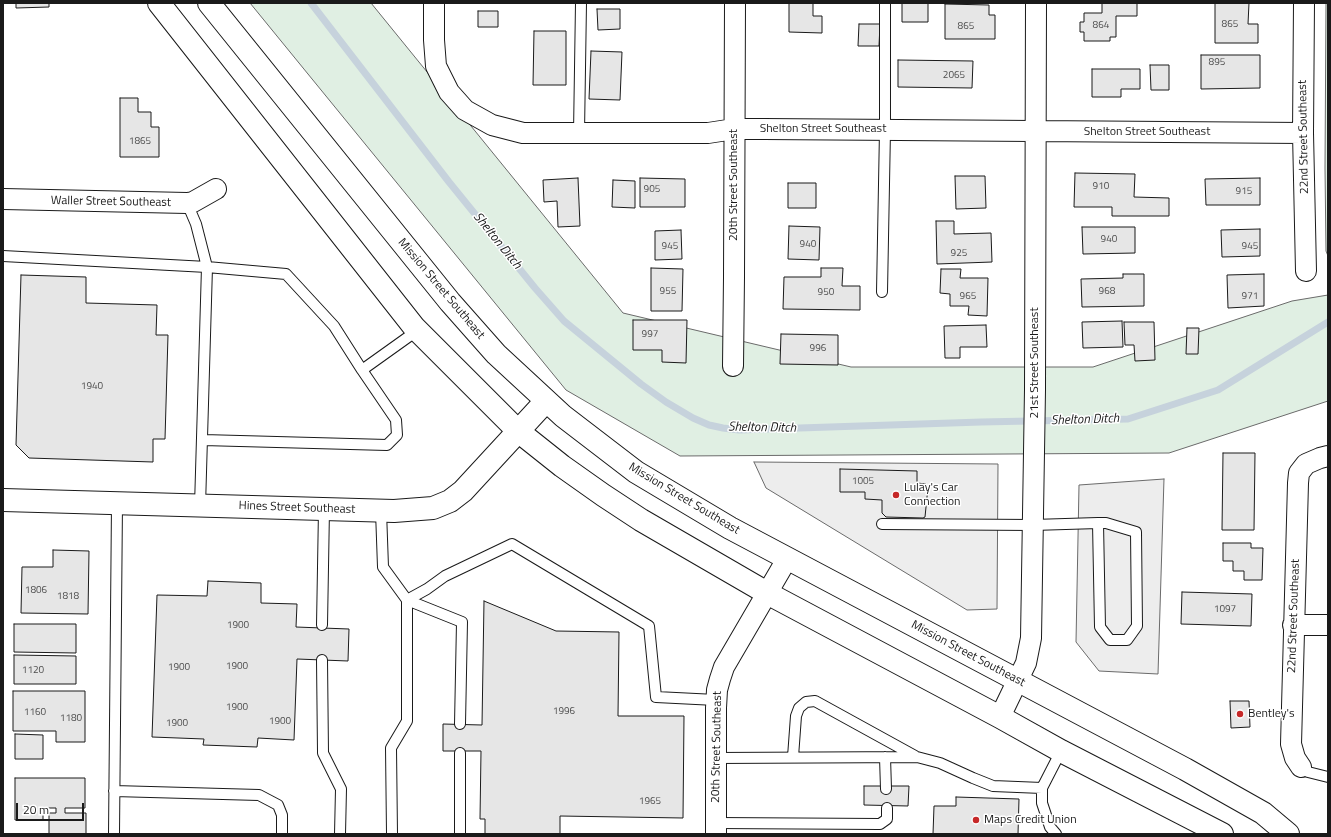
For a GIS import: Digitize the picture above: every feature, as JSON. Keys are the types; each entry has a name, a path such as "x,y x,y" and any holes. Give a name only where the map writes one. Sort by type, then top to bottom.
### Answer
{"main road":[{"path":"159,3 418,330 518,431 562,466 641,520 767,593 1061,751 1222,834"},
{"name":"Mission Street Southeast","path":"209,3 450,302 496,354 563,416 636,472 730,528 1185,769 1263,813 1288,834"},
{"name":"Hines Street Southeast","path":"3,500 381,511 433,508 450,501 463,491 546,401"}],"street":[{"name":"Shelton Street Southeast","path":"434,3 436,66 449,92 465,110 492,125 523,133 708,133 734,129 1303,133"},
{"name":"20th Street Southeast","path":"732,366 734,277 735,3"},
{"name":"21st Street Southeast","path":"1000,717 1026,663 1031,638 1035,390 1036,3"},
{"name":"22nd Street Southeast","path":"1304,3 1303,133 1306,270"},
{"name":"Waller Street Southeast","path":"3,199 187,203 193,202 216,189"},
{"name":"22nd Street Southeast","path":"1301,767 1295,758 1291,744 1298,483 1299,473 1306,464 1328,456"},
{"name":"20th Street Southeast","path":"716,828 716,700 720,678 724,667 787,559"},
{"path":"1293,625 1328,625"}],"lane":[{"path":"579,133 581,3"},
{"path":"882,292 885,130 885,3"},
{"path":"187,203 196,224 207,267 200,506"},
{"path":"3,256 207,267 286,274 334,326 396,420 397,435 387,445 203,440"},
{"path":"362,370 418,330"},
{"path":"114,834 116,503"},
{"path":"322,625 324,509"},
{"path":"381,511 383,566 407,600 462,622 460,724"},
{"path":"882,524 1033,524 1098,523 1106,523 1136,532 1137,626 1127,640 1110,640 1100,627 1098,523"},
{"path":"407,600 427,589 445,576 512,544 649,626 656,698 716,700"},
{"path":"392,834 391,748 407,721 407,600"},
{"path":"322,660 323,753 340,789 340,834"},
{"path":"793,757 796,716 799,708 806,702 815,701 917,757 940,763 993,786 1042,788"},
{"path":"1056,834 1050,827 1042,803 1042,788 1061,751"},
{"path":"460,753 460,834"},
{"path":"885,757 886,789"},
{"path":"716,758 917,757"},
{"path":"1301,767 1308,772 1328,777"},
{"path":"114,791 259,795 278,805 282,815 282,834"},
{"path":"716,828 880,824 887,819 887,808"}],"green space":[{"path":"250,3 371,3 623,313 851,367 1093,367 1292,301 1328,295 1328,401 1169,453 680,456 566,390"},
{"path":"1326,3 1328,3 1328,256 1326,251 1325,168"}],"shaded area":[{"path":"754,462 998,464 997,609 967,610 766,488"},
{"path":"1164,479 1158,674 1099,671 1076,642 1079,485"}],"building":[{"path":"16,3 49,3 49,7 16,8"},
{"path":"789,3 813,3 813,16 822,16 822,33 789,32"},
{"path":"902,3 928,3 928,22 902,22"},
{"path":"1102,3 1137,3 1137,16 1116,16 1116,37 1110,37 1110,41 1084,41 1084,32 1080,32 1080,22 1084,22 1084,13 1102,13"},
{"path":"1215,3 1249,3 1248,24 1258,24 1258,43 1215,43"},
{"path":"945,4 989,5 989,15 995,15 995,39 945,39"},
{"path":"597,9 620,9 620,29 598,30"},
{"path":"478,11 498,11 498,27 478,27"},
{"path":"859,24 880,24 879,46 858,46"},
{"path":"534,31 566,31 566,85 533,85"},
{"path":"591,51 622,52 620,100 589,99"},
{"path":"1201,55 1260,55 1260,88 1201,89"},
{"path":"898,60 973,61 972,88 898,87"},
{"path":"1150,65 1169,65 1169,90 1151,90"},
{"path":"1092,69 1140,69 1140,89 1121,89 1121,97 1092,97"},
{"path":"120,98 138,98 138,112 151,112 151,127 159,127 159,157 120,157"},
{"path":"1075,173 1135,174 1134,197 1169,198 1169,216 1112,216 1112,207 1074,207"},
{"path":"955,176 985,176 986,208 956,209"},
{"path":"578,178 580,226 558,227 557,201 544,202 543,180"},
{"path":"640,178 685,179 685,207 640,207"},
{"path":"1260,178 1260,205 1206,205 1205,179"},
{"path":"613,180 635,181 635,208 612,207"},
{"path":"788,183 816,183 816,208 788,208"},
{"path":"936,221 954,221 954,234 991,233 992,262 937,264"},
{"path":"789,226 820,227 819,260 788,259"},
{"path":"1082,227 1135,227 1135,253 1083,254"},
{"path":"1260,229 1260,256 1222,257 1221,230"},
{"path":"681,230 682,259 655,260 655,231"},
{"path":"651,268 683,269 682,311 651,311"},
{"path":"821,268 843,268 842,286 860,286 860,310 783,309 784,277 821,277"},
{"path":"941,269 961,269 960,278 988,278 987,316 968,315 969,306 950,306 950,294 940,293"},
{"path":"1123,274 1144,274 1144,306 1082,307 1081,279 1123,278"},
{"path":"1264,274 1264,306 1228,308 1227,275"},
{"path":"21,275 86,277 86,303 157,305 156,335 168,335 165,439 153,439 153,462 29,458 16,445"},
{"path":"633,320 687,320 686,363 662,362 662,350 633,350"},
{"path":"1122,321 1123,347 1083,348 1082,322"},
{"path":"1124,322 1154,322 1155,360 1135,361 1134,345 1125,345"},
{"path":"986,325 987,347 960,347 960,358 945,358 944,326"},
{"path":"1187,328 1199,328 1198,354 1186,354"},
{"path":"781,334 838,335 838,365 780,364"},
{"path":"1223,453 1255,453 1254,530 1222,530"},
{"name":"Lulay's Car Connection","path":"840,469 917,471 917,483 926,484 928,487 925,517 886,517 882,513 882,500 865,499 865,492 840,492"},
{"path":"1223,543 1251,543 1251,548 1263,548 1262,580 1244,580 1244,571 1233,571 1233,561 1223,561"},
{"path":"53,550 89,551 88,614 21,613 22,567 53,567"},
{"path":"208,581 261,583 261,603 297,604 296,627 349,629 348,661 297,659 294,740 258,738 257,747 203,745 204,739 152,737 157,595 207,596"},
{"path":"1182,592 1252,594 1251,626 1181,624"},
{"path":"484,601 556,631 619,632 618,716 684,716 683,818 560,816 560,834 485,834 485,819 480,819 481,751 443,751 443,724 482,725"},
{"path":"14,624 76,624 76,653 14,652"},
{"path":"14,655 76,656 76,684 14,684"},
{"path":"13,691 85,691 85,742 56,742 56,731 13,731"},
{"name":"Bentley's","path":"1230,701 1249,701 1250,727 1231,728"},
{"path":"15,734 43,735 43,759 15,759"},
{"path":"15,778 85,778 85,808 65,808 65,813 86,813 86,834 49,834 49,813 56,813 56,808 43,808 43,820 15,820"},
{"path":"864,786 909,786 908,806 864,805"},
{"name":"Maps Credit Union","path":"956,797 1019,799 1018,834 933,834 934,806 956,806"}],"waterway":[{"name":"Shelton Ditch","path":"311,3 449,182 535,288 564,321 641,384 666,402 693,418 709,425 739,430 1128,419 1218,390 1328,322"}],"place":[{"name":"Lulay's Car Connection","path":"896,495"},
{"name":"Bentley's","path":"1240,714"},
{"name":"Maps Credit Union","path":"976,820"}]}
